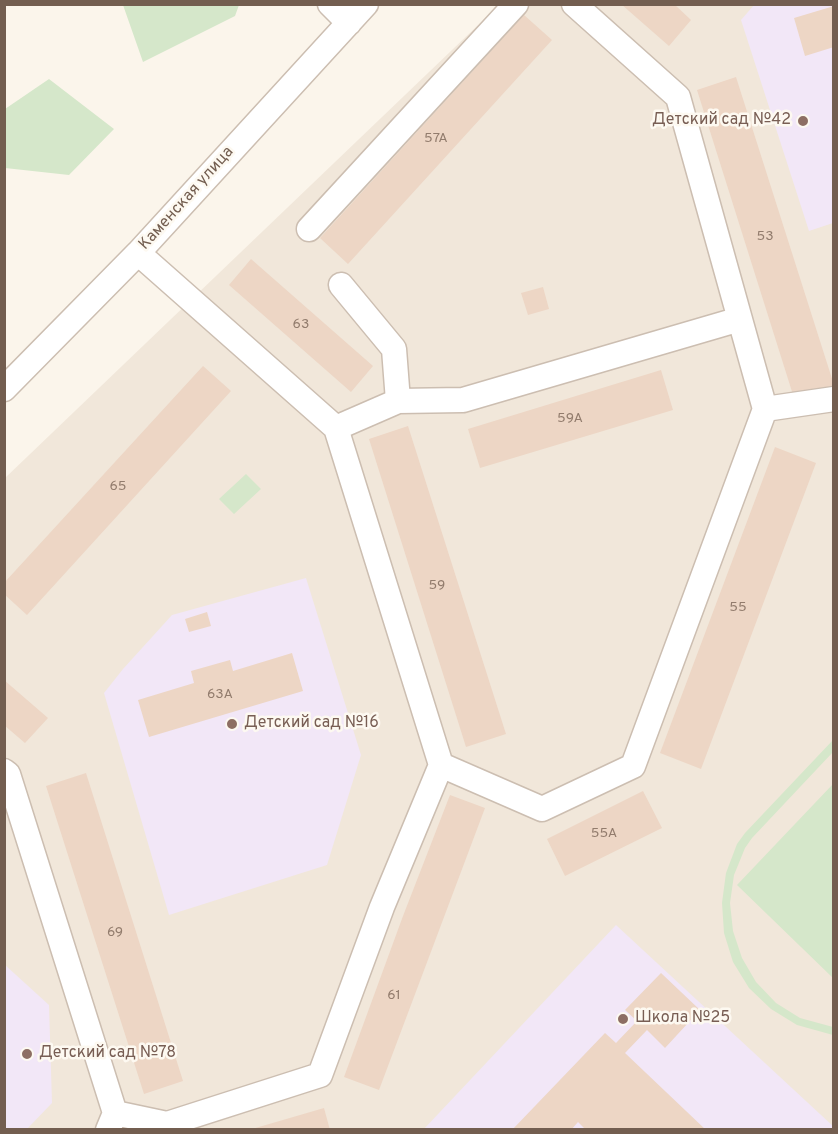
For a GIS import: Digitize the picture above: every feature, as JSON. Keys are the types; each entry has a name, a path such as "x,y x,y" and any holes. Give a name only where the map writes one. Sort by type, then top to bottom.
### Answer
{"street":[{"path":"330,4 349,23"},
{"name":"Каменская улица","path":"4,389 138,253 366,4"},
{"path":"309,229 516,4"},
{"path":"441,765 542,809 633,766 765,409 678,97 573,4"},
{"path":"4,771 8,774 112,1121 167,1124 320,1075 382,907 441,765 336,428 138,253"},
{"path":"341,285 394,349 398,401"},
{"path":"336,428 398,401 463,400 740,319"},
{"path":"765,409 834,399"}],"shaded area":[{"path":"499,5 833,5 833,1129 5,1130 5,478"},
{"name":"Детский сад №42","path":"754,5 833,5 833,223 809,231 741,20"},
{"name":"Детский сад №16","path":"306,578 361,755 327,865 169,915 104,693 172,615"},
{"name":"Школа №25","path":"616,925 834,1127 833,1130 423,1130"},
{"name":"Детский сад №78","path":"4,964 49,1005 52,1103 27,1129 5,1129"}],"green space":[{"path":"123,4 239,5 235,16 143,62"},
{"path":"49,79 114,129 69,175 5,168 5,109"},
{"path":"246,474 261,489 234,514 219,499"},
{"path":"833,740 833,752 745,848 734,875 730,903 733,931 742,958 756,982 776,1003 800,1018 833,1027 833,1035 797,1025 771,1009 749,988 733,962 724,933 722,903 726,873 737,844"},
{"path":"833,784 833,978 737,885"}],"building":[{"path":"621,4 674,4 691,20 669,46"},
{"path":"834,6 834,47 805,56 794,18"},
{"path":"524,15 552,40 348,264 320,238"},
{"path":"736,77 834,385 794,398 697,90"},
{"path":"251,259 373,366 351,392 229,285"},
{"path":"543,287 549,309 528,315 521,293"},
{"path":"203,366 231,391 27,615 4,594 4,583"},
{"path":"661,370 673,410 480,468 468,429"},
{"path":"408,426 506,734 466,747 369,439"},
{"path":"775,447 816,463 701,769 660,753"},
{"path":"207,612 211,626 189,632 185,619"},
{"path":"292,653 303,691 149,737 138,700 194,683 191,671 230,660 233,671"},
{"path":"4,680 48,718 25,743 4,725"},
{"path":"86,773 183,1081 144,1094 46,786"},
{"path":"643,791 662,828 565,876 547,839"},
{"path":"450,795 485,808 379,1090 344,1077"},
{"path":"661,973 700,1010 665,1048 647,1030 625,1053 706,1130 586,1130 578,1122 571,1130 512,1130 605,1033 616,1043 637,1021 625,1010"},
{"path":"324,1108 330,1130 252,1130 252,1129"}],"place":[{"name":"Детский сад №42","path":"803,121"},
{"name":"Детский сад №16","path":"232,724"},
{"name":"Школа №25","path":"623,1019"},
{"name":"Детский сад №78","path":"27,1054"}]}
